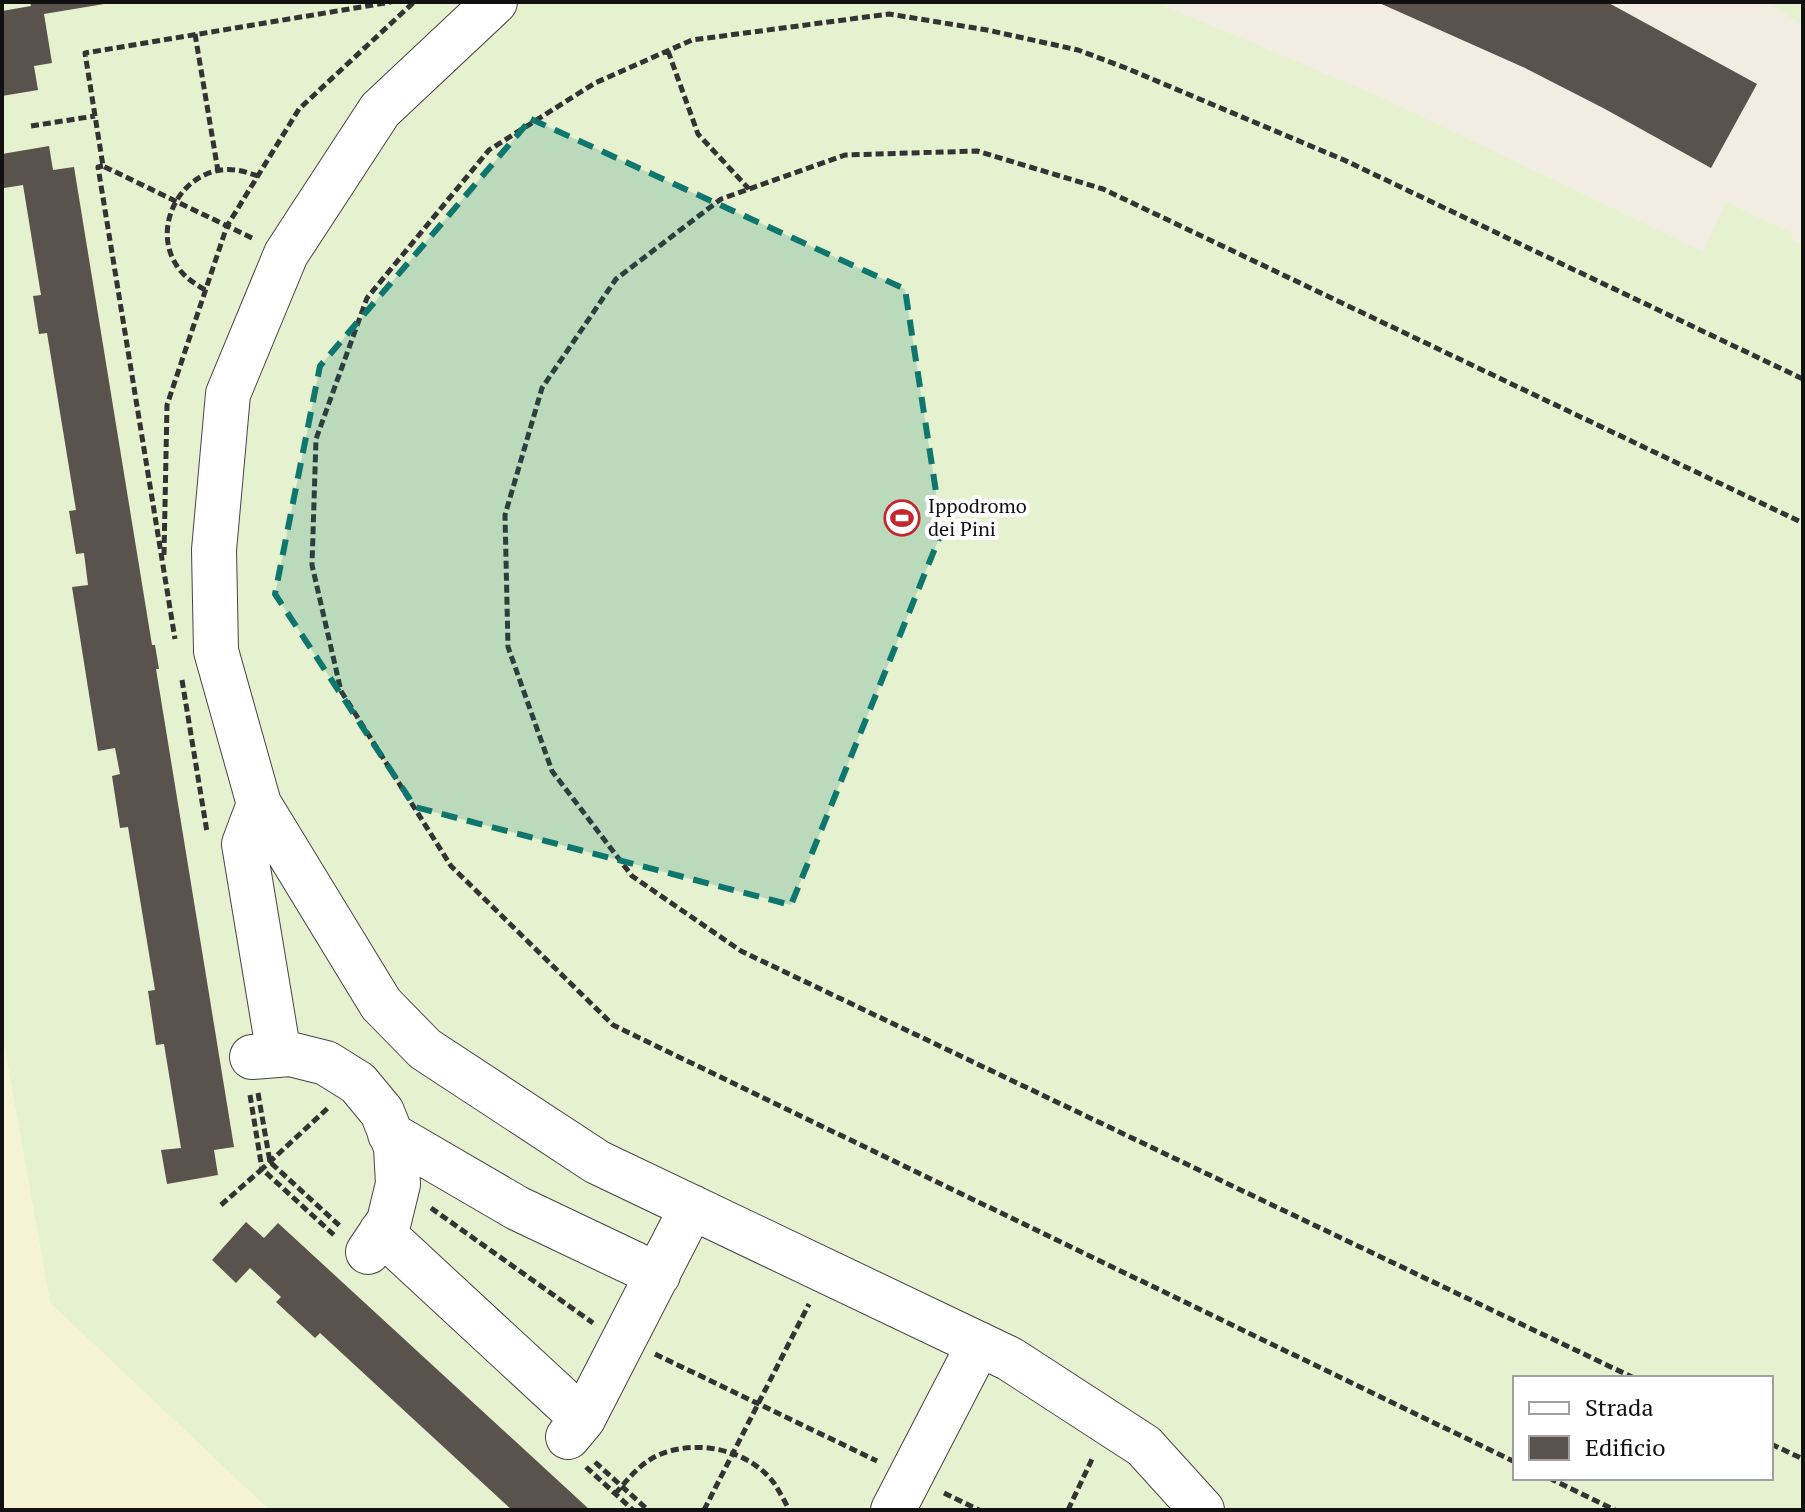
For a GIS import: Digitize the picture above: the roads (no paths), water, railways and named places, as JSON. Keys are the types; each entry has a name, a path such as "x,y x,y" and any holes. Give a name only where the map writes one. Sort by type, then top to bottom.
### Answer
{"lane":[{"path":"495,2 380,110 286,254 228,394 214,550 216,651 259,804 381,1004 425,1049 597,1162 1010,1359 1144,1446 1202,1510"},
{"path":"259,804 244,844 265,1056 290,1054 326,1063 356,1082 382,1112 396,1147 398,1184 389,1221 375,1242 576,1428 692,1207"},
{"path":"390,1134 517,1208 658,1275"},
{"path":"902,1494 979,1344"}],"place":[{"name":"Ippodromo dei Pini","path":"902,518"}]}
